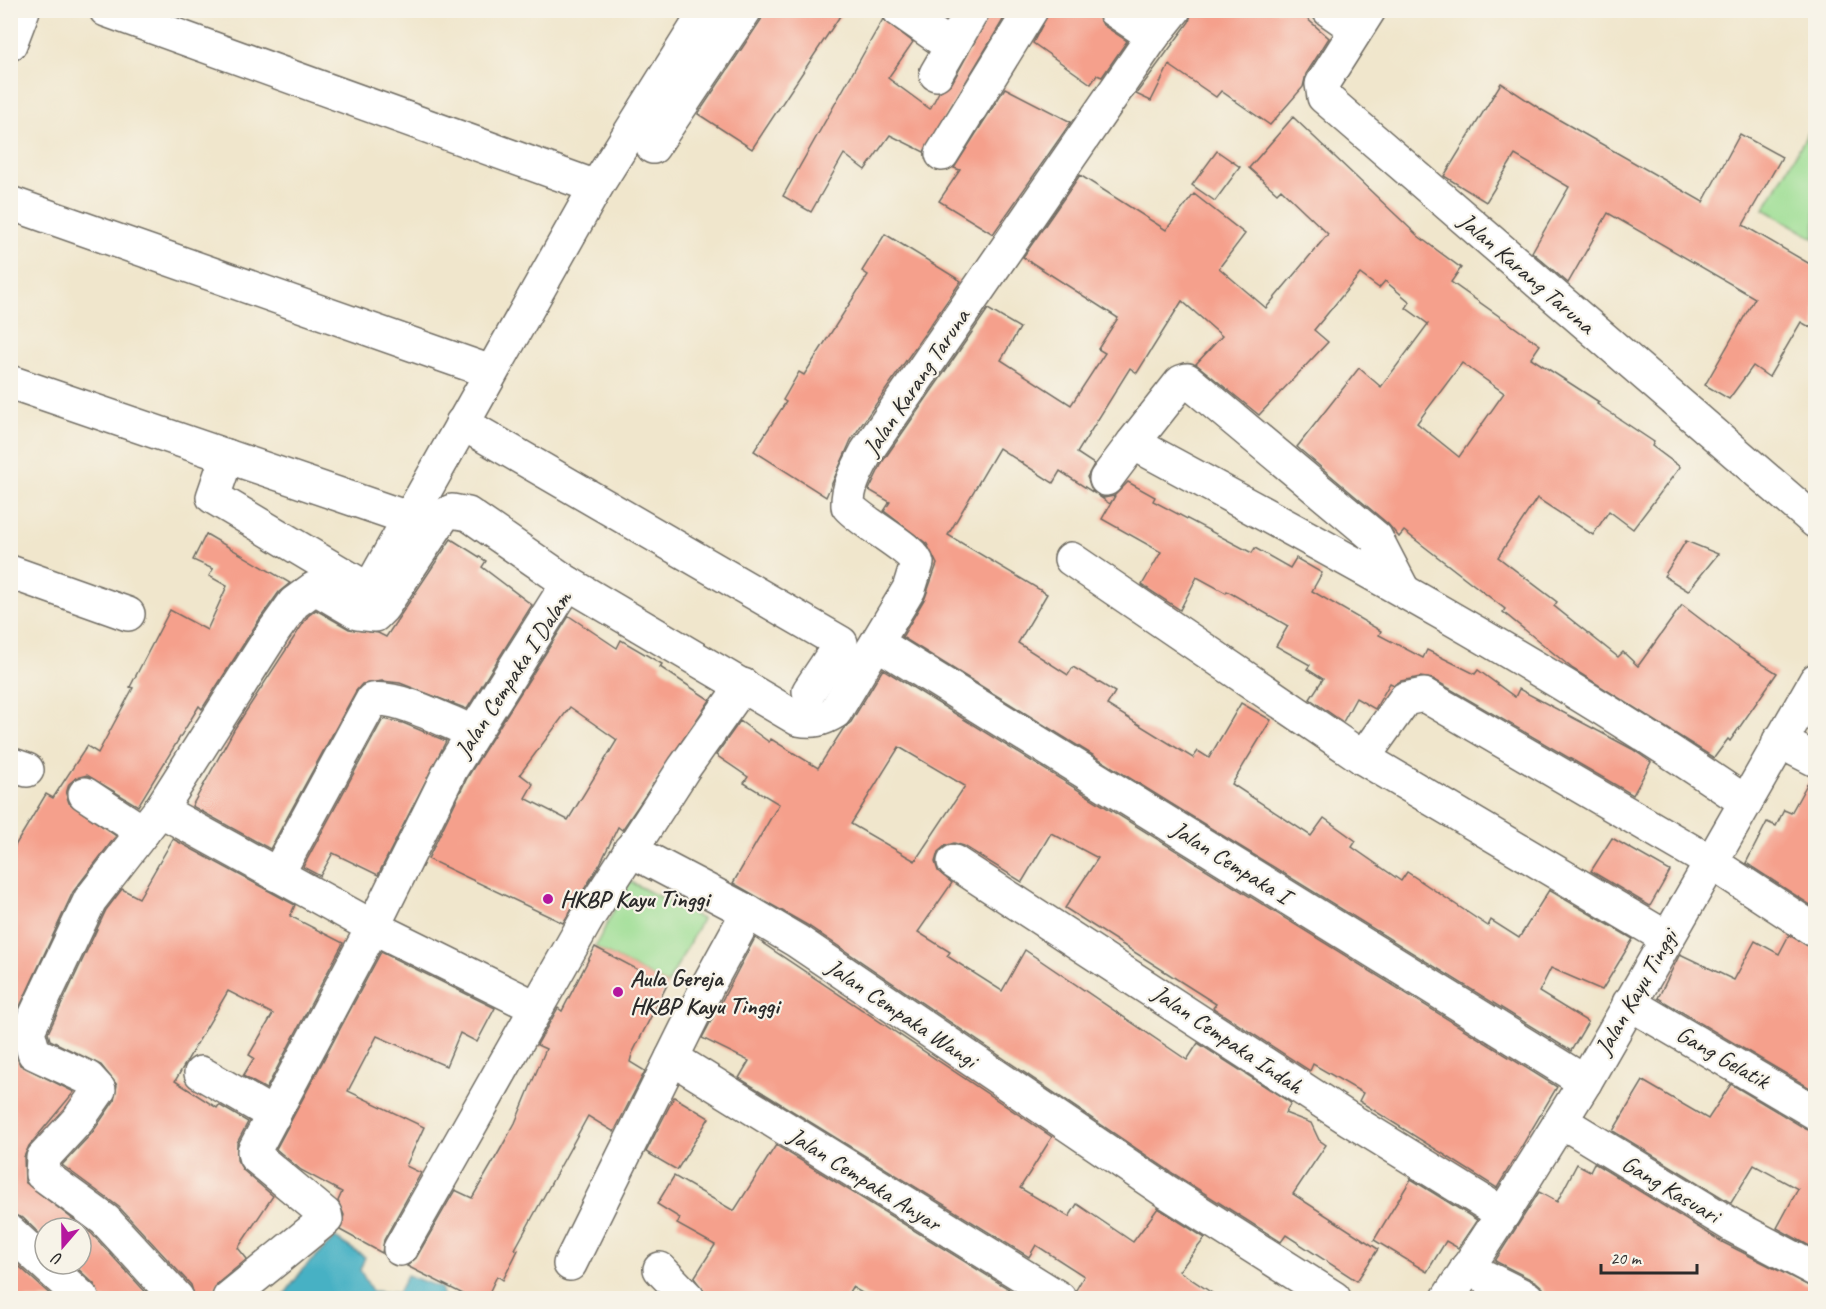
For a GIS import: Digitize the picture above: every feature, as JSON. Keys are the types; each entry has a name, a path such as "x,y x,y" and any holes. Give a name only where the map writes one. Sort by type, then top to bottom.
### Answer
{"street":[{"path":"10,44 23,10"},
{"path":"106,10 596,187"},
{"path":"227,456 213,496 369,590 596,187 707,10"},
{"path":"653,147 746,10"},
{"path":"899,10 944,60 974,10"},
{"path":"942,154 1031,10"},
{"path":"1114,10 1153,36"},
{"name":"Jalan Karang Taruna","path":"801,704 812,722 823,719 835,711 909,589 917,563 912,552 881,534 848,506 847,496 867,452 1153,36 1174,10"},
{"name":"Jalan Karang Taruna","path":"1329,10 1362,20 1322,84 1324,97 1815,522"},
{"path":"10,203 491,372"},
{"path":"1106,479 1181,382 1187,380 1376,538 1402,588"},
{"path":"10,382 408,518"},
{"path":"462,423 841,644 801,704"},
{"path":"1133,443 1402,588 1640,730 1744,801"},
{"path":"177,1299 105,1220 42,1174 43,1158 78,1120 99,1090 88,1078 34,1053 30,1041 30,1026 90,900 151,821 294,603 313,589 358,613 375,615 443,516 452,511 468,514 568,583"},
{"path":"1071,559 1363,758 1667,938"},
{"path":"10,572 128,614"},
{"name":"Jalan Cempaka I Dalam","path":"229,1299 324,1221 326,1214 254,1154 473,732 568,583 743,684 801,704"},
{"name":"Jalan Cempaka I","path":"877,643 1585,1082"},
{"name":"Jalan Kayu Tinggi","path":"1448,1299 1585,1082 1815,680"},
{"path":"400,1250 536,1007 630,850 743,684"},
{"path":"1363,758 1405,699 1424,695 1712,863 1815,931"},
{"path":"277,875 372,700 380,698 395,702 473,732"},
{"path":"1779,741 1815,760"},
{"path":"84,794 277,875 373,927 536,1007"},
{"name":"Jalan Cempaka Wangi","path":"630,850 748,912 796,941 1164,1190 1334,1299"},
{"name":"Jalan Cempaka Indah","path":"954,862 1349,1119 1503,1214"},
{"path":"570,1264 672,1058 748,912"},
{"name":"Gang Gelatik","path":"1629,1004 1698,1042 1815,1113"},
{"name":"Jalan Cempaka Anyar","path":"672,1058 1059,1299"},
{"path":"201,1073 274,1115"},
{"name":"Gang Kasuari","path":"1561,1121 1733,1226 1815,1270"},
{"path":"10,1232 82,1299"},
{"path":"1467,1268 1527,1299"},
{"path":"660,1269 688,1299"}],"green space":[{"path":"1815,121 1815,239 1764,209"},
{"path":"629,881 702,919 667,985 595,947"}],"water":[{"path":"335,1238 365,1257 360,1270 372,1291 398,1293 407,1275 441,1288 444,1298 288,1298 284,1295 304,1268"}],"building":[{"path":"764,10 844,10 752,149 698,114 761,20"},
{"path":"992,10 1009,10 924,152 890,135 865,170 844,154 811,212 783,196 883,19 913,42 888,78 930,109 939,92 952,83"},
{"path":"1050,10 1096,10 1103,25 1127,41 1102,77 1097,75 1091,84 1033,43"},
{"path":"1192,10 1297,10 1329,38 1306,74 1303,87 1270,125 1221,91 1216,97 1169,65 1151,101 1136,94 1189,22"},
{"path":"1501,83 1542,110 1703,202 1740,134 1782,157 1743,225 1815,267 1815,330 1801,322 1769,377 1753,366 1729,399 1705,385 1755,298 1608,213 1568,283 1532,252 1569,187 1515,155 1486,202 1444,176"},
{"path":"1005,88 1071,122 993,234 939,201 960,170 954,168"},
{"path":"1293,117 1418,236 1461,268 1451,282 1540,345 1531,358 1599,402 1597,404 1654,442 1652,446 1680,467 1633,529 1609,511 1593,535 1537,498 1498,557 1557,602 1554,606 1618,657 1623,652 1638,666 1682,605 1745,653 1777,673 1730,741 1728,739 1714,758 1573,669 1503,612 1505,609 1404,531 1399,537 1388,524 1297,447 1359,368 1381,387 1428,324 1406,308 1410,302 1385,281 1379,288 1360,274 1314,330 1328,342 1259,415 1196,364 1222,336 1182,301 1137,373 1130,368 1077,453 1094,464 1087,477 1094,493 1060,471 1053,483 999,448 948,535 1047,594 1018,643 1068,675 1073,667 1115,692 1107,705 1193,758 1198,751 1209,758 1241,703 1271,720 1232,784 1311,836 1324,818 1356,841 1352,847 1401,881 1407,872 1488,926 1491,920 1519,938 1549,890 1633,939 1602,990 1551,968 1539,992 1588,1022 1571,1051 902,637 925,598 937,564 927,544 884,511 890,502 869,490 883,461 988,309 1020,328 1001,360 1071,405 1105,353 1098,349 1118,318 1023,257 1080,175 1166,230 1194,194 1245,234 1219,268 1266,308 1328,234 1281,189 1277,193 1249,168","holes":["1462,363 1504,393 1459,457 1417,423"]},
{"path":"1217,151 1240,167 1215,201 1192,185"},
{"path":"885,234 961,281 851,440 826,497 754,451 786,402 783,400 799,372 804,375 868,275 862,271"},
{"path":"1128,482 1155,497 1153,501 1252,553 1255,548 1290,568 1296,558 1322,573 1312,591 1381,631 1379,635 1423,658 1427,650 1475,674 1478,670 1515,697 1519,689 1632,749 1651,762 1633,795 1433,679 1420,677 1394,685 1390,683 1375,709 1356,698 1343,722 1310,699 1323,679 1307,669 1310,665 1276,646 1288,626 1227,591 1226,593 1197,577 1180,610 1142,585 1161,552 1102,519 1115,496 1110,504 1097,495 1104,498 1114,496"},
{"path":"206,534 290,583 279,592 259,620 202,709 199,706 138,806 87,775 76,778 69,784 66,794 69,803 116,836 73,892 10,1028 10,854 46,794 53,798 87,746 98,753 133,688 130,687 170,610 207,630 227,586 209,576 213,569 193,560"},
{"path":"451,539 486,561 482,567 532,605 467,709 400,683 382,681 362,684 356,691 270,849 192,806 235,728 308,616 316,610 349,629 378,633 386,637"},
{"path":"1686,541 1718,554 1688,591 1664,576"},
{"path":"569,616 617,648 621,640 662,664 660,667 710,700 622,830 618,827 600,864 563,923 428,859 467,778","holes":["570,707 617,740 568,820 525,798 533,784 520,774"]},
{"path":"883,669 1557,1087 1497,1188 1359,1101 1363,1093 1313,1064 1310,1071 1213,1008 1216,1004 1065,908 1098,858 1051,833 1022,882 964,846 954,843 945,846 938,852 935,862 938,871 952,883 918,932 950,952 947,956 1002,991 1025,950 1187,1060 1198,1043 1291,1103 1285,1113 1311,1123 1319,1140 1326,1145 1293,1194 1378,1249 1357,1281 1286,1235 1281,1242 1174,1174 807,925 733,883 779,804 744,783 748,777 716,755 740,721 769,742 771,739 818,768 843,729 851,722","holes":["899,747 965,786 915,861 851,824"]},
{"path":"383,719 403,723 446,741 378,875 333,853 320,876 303,867"},
{"path":"1811,777 1815,778 1815,908 1746,863 1767,822 1776,826 1784,810 1791,813"},
{"path":"1612,838 1670,871 1650,906 1591,871"},
{"path":"173,839 295,905 290,916 343,943 266,1089 243,1076 254,1058 249,1055 273,1014 228,991 175,1081 217,1108 219,1105 248,1122 237,1143 237,1160 243,1170 273,1196 238,1248 247,1259 217,1284 211,1299 195,1299 191,1285 119,1207 62,1165 92,1133 114,1101 117,1085 101,1065 50,1040 48,1033 106,910 122,889 139,898"},
{"path":"1789,935 1815,950 1815,1091 1658,998 1680,954 1734,980 1755,941 1779,954"},
{"path":"755,938 1052,1137 1020,1188 1069,1217 1077,1204 1133,1242 1158,1208 1205,1238 1179,1271 1221,1299 1078,1299 1076,1290 1084,1276 1036,1245 1029,1257 739,1078 749,1061 702,1038"},
{"path":"595,947 667,985 632,1054 630,1062 645,1071 614,1132 588,1116 515,1249 518,1250 503,1280 497,1276 486,1299 473,1299 407,1266 416,1258 455,1190 472,1198 515,1123 546,1049 537,1045 558,1008 562,1011"},
{"path":"381,952 495,1008 477,1042 460,1033 446,1066 377,1036 348,1091 424,1127 406,1166 421,1173 384,1240 382,1253 340,1230 344,1215 338,1201 342,1192 301,1170 276,1149"},
{"path":"10,1038 20,1065 74,1092 29,1146 24,1157 25,1182 69,1216 33,1216 33,1228 23,1218 10,1214"},
{"path":"1643,1081 1708,1119 1731,1084 1806,1129 1815,1132 1815,1249 1777,1228 1798,1189 1754,1165 1731,1203 1613,1131"},
{"path":"674,1097 709,1118 677,1170 646,1152"},
{"path":"776,1145 1009,1289 1004,1299 872,1299 852,1287 845,1299 713,1299 706,1294 694,1278 715,1245 677,1224 680,1218 657,1204 674,1176 734,1211"},
{"path":"1594,1163 1724,1243 1815,1289 1815,1299 1545,1299 1543,1288 1536,1282 1495,1261 1539,1192 1557,1202 1577,1164 1590,1171"},
{"path":"1411,1179 1477,1220 1458,1248 1446,1241 1427,1272 1374,1240"},
{"path":"93,1235 152,1299 100,1299 95,1285 86,1276 93,1276"},
{"path":"10,1258 55,1299 10,1299"}],"place":[{"name":"HKBP Kayu Tinggi","path":"548,899"},
{"name":"Aula Gereja HKBP Kayu Tinggi","path":"618,992"}]}
